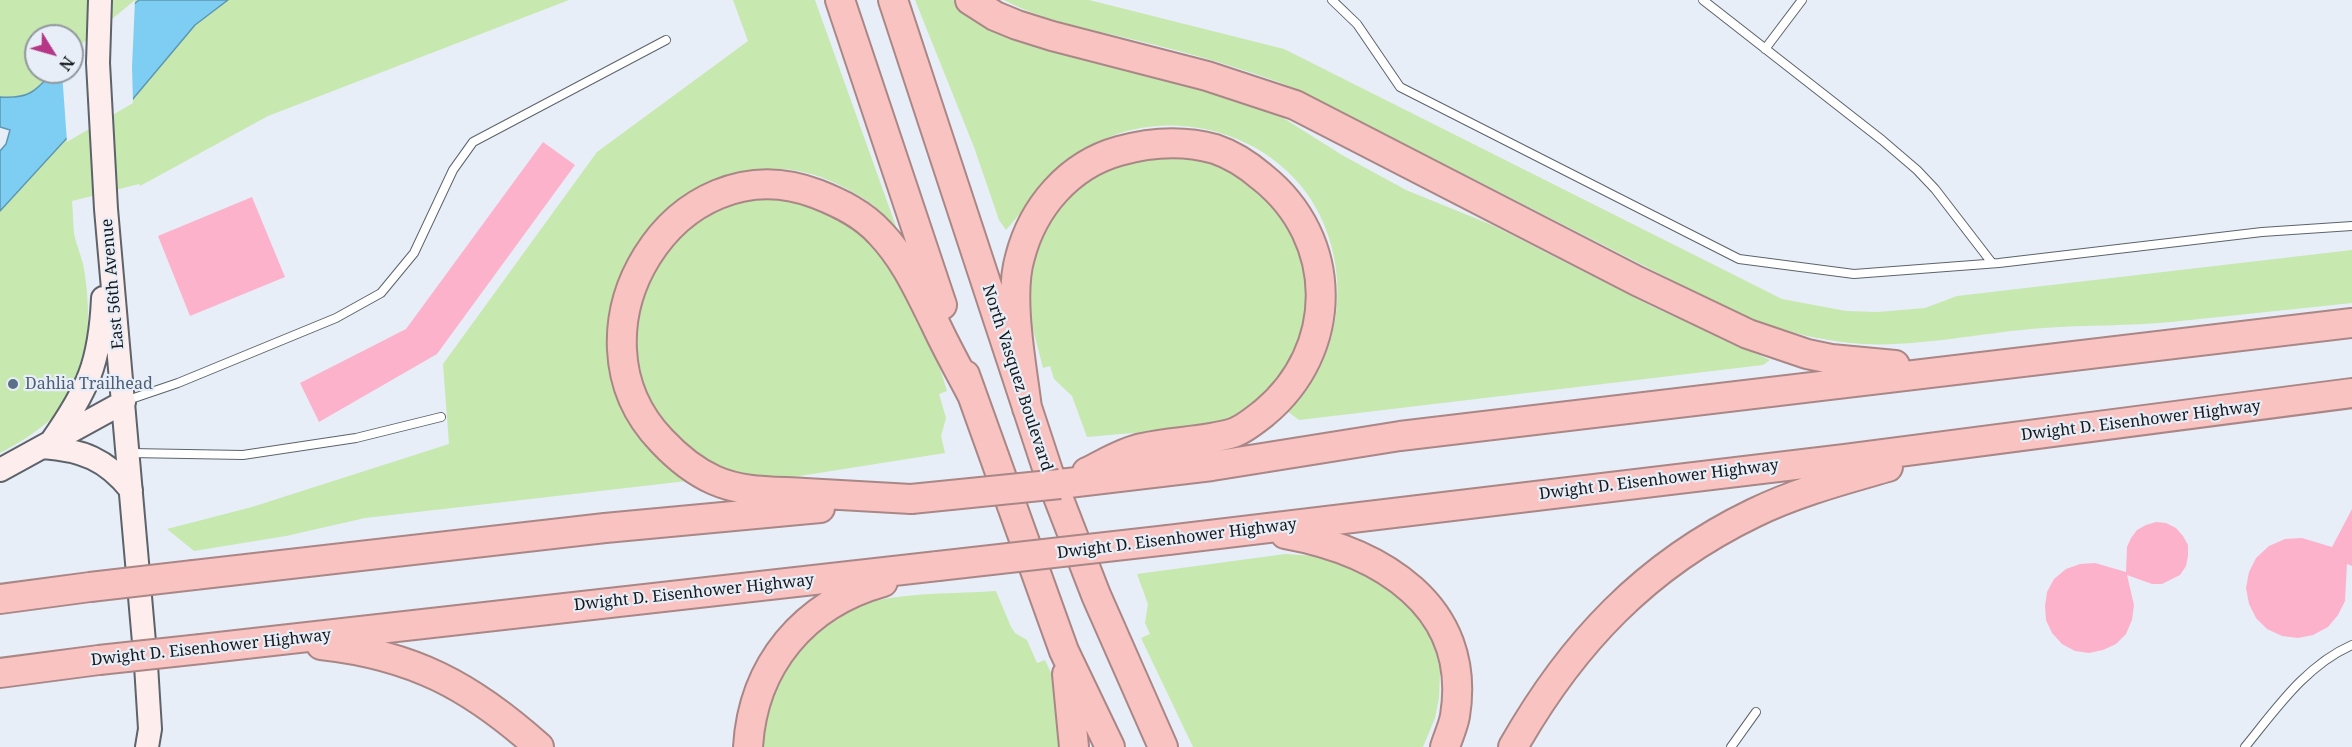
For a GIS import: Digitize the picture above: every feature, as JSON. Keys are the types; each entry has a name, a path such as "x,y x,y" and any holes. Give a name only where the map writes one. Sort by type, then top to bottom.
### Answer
{"highway":[{"path":"840,0 971,393 1064,651 1110,747"},
{"name":"North Vasquez Boulevard","path":"893,0 1027,408 1079,554 1130,676 1163,747"},
{"path":"970,0 995,16 1025,28 1207,76 1295,105 1637,281 1748,334 1799,352 1856,363 1981,369"},
{"path":"0,599 605,528 1060,484 1234,432 1261,415 1276,402 1300,373 1311,353 1319,325 1321,288 1318,268 1307,233 1272,185 1246,164 1216,150 1197,145 1165,143 1143,145 1108,154 1076,172 1049,197 1036,217 1020,256 1017,270 1017,313 1027,408"},
{"path":"911,499 745,490 714,480 670,450 647,424 639,410 630,392 622,362 622,324 625,305 631,286 645,259 668,230 690,210 704,201 734,189 750,186 786,186 806,190 834,201 866,220 879,231 899,255 971,393"},
{"path":"1144,460 1212,466 1412,435 2352,323"},
{"name":"Dwight D. Eisenhower Highway","path":"0,673 268,640 1262,530 1996,440 2352,393"},
{"path":"1513,747 1533,712 1570,660 1606,618 1668,566 1714,534 1755,512 1793,496 1899,464 1996,440"},
{"path":"1262,530 1314,539 1371,561 1404,581 1426,603 1443,630 1453,656 1457,683 1455,717 1445,747"},
{"path":"748,747 749,722 758,692 773,660 796,633 828,606 850,594 869,586 938,566"},
{"path":"268,640 348,648 421,668 484,701 539,747"},
{"path":"1064,651 1074,747"},
{"path":"1130,676 1180,747"}],"main road":[{"name":"East 56th Avenue","path":"100,0 98,63 106,209 148,687 150,745"},
{"path":"47,445 85,389 100,343 106,209"},
{"path":"0,470 124,402"},
{"path":"47,445 99,460 131,490"}],"lane":[{"path":"1332,0 1357,24 1400,87 1739,259 1854,274 1992,263 2262,232 2352,226"},
{"path":"1703,0 1917,170 1935,189 1992,263"},
{"path":"1765,49 1802,0"},
{"path":"124,402 178,383 336,318 381,293 414,253 453,170 473,142 666,40"},
{"path":"128,453 243,455 356,438 441,417"},
{"path":"2245,747 2295,686 2335,652 2352,645"},
{"path":"1731,747 1756,712"}],"green space":[{"path":"0,0 139,0 84,46 84,24 24,24 24,84 42,84 30,93 18,97 0,97"},
{"path":"228,0 569,0 268,116 140,186 139,184 72,201 74,233 87,288 88,327 82,367 66,402 53,417 28,437 0,453 0,211 66,139 132,100 195,25"},
{"path":"733,0 815,0 898,232 873,205 849,190 812,174 789,169 762,169 723,180 673,209 653,225 643,237 620,282 610,327 687,481 365,518 286,536 194,551 167,529 252,507 449,444 443,364 597,152 748,41"},
{"path":"915,0 953,0 976,18 1018,38 1067,55 1138,71 1220,94 1277,114 1342,155 1406,190 1492,225 1651,306 1770,360 1763,365 1299,420 1287,411 1307,389 1322,363 1332,336 1337,307 1337,278 1332,249 1322,221 1308,195 1286,170 1261,151 1232,137 1201,128 1169,126 1137,129 1106,138 1078,154 1049,180 1006,230 999,220 974,147"},
{"path":"1004,0 1089,0 1284,49 1782,299 1846,311 1878,312 1925,308 1957,296 2352,250 2352,303 2171,322 2022,330 1907,343 1863,344 1812,337 1763,323 1731,310 1299,90 1195,55 1050,19"},
{"path":"1200,154 1254,180 1305,248 1307,326 1277,386 1244,412 1212,426 1087,437 1072,396 1054,379 1050,366 1043,368 1028,310 1028,281 1043,229 1074,189 1100,171 1145,155"},
{"path":"780,197 804,200 858,223 920,305 947,391 939,394 946,418 941,436 945,453 787,478 751,476 716,466 696,455 665,427 645,391 636,347 639,307 659,261 693,224 720,209 743,202"},
{"path":"1285,554 1317,556 1386,580 1428,627 1440,672 1439,698 1435,718 1423,747 1193,747 1141,638 1150,634 1145,623 1148,604 1137,574"},
{"path":"996,591 1011,627 1015,633 1027,640 1037,663 1045,660 1056,684 1066,747 764,747 766,710 779,676 803,645 834,619 850,610 882,599"}],"water":[{"path":"139,0 228,0 195,25 132,100 66,139 0,211 0,151 6,144 10,130 0,127 0,97 18,97 30,93 42,84 84,84 84,46"}],"pier":[{"path":"135,0 133,103 67,142 63,84 84,84 84,42"}],"building":[{"path":"543,142 575,165 437,354 319,422 300,383 406,329"},
{"path":"252,197 285,277 190,316 158,236"},
{"path":"2352,509 2352,566 2347,564 2345,601 2338,615 2328,627 2313,635 2298,638 2282,636 2267,629 2256,618 2249,604 2246,588 2249,572 2256,558 2269,546 2285,539 2302,538 2332,547"},
{"path":"2156,522 2166,523 2176,528 2188,545 2186,566 2180,575 2162,584 2152,584 2127,575 2134,605 2132,620 2126,634 2116,644 2089,653 2075,651 2062,644 2052,633 2046,620 2047,592 2054,579 2066,569 2080,564 2095,563 2126,572 2127,547 2131,538 2137,530"}],"place":[{"name":"Dahlia Trailhead","path":"13,384"}]}
